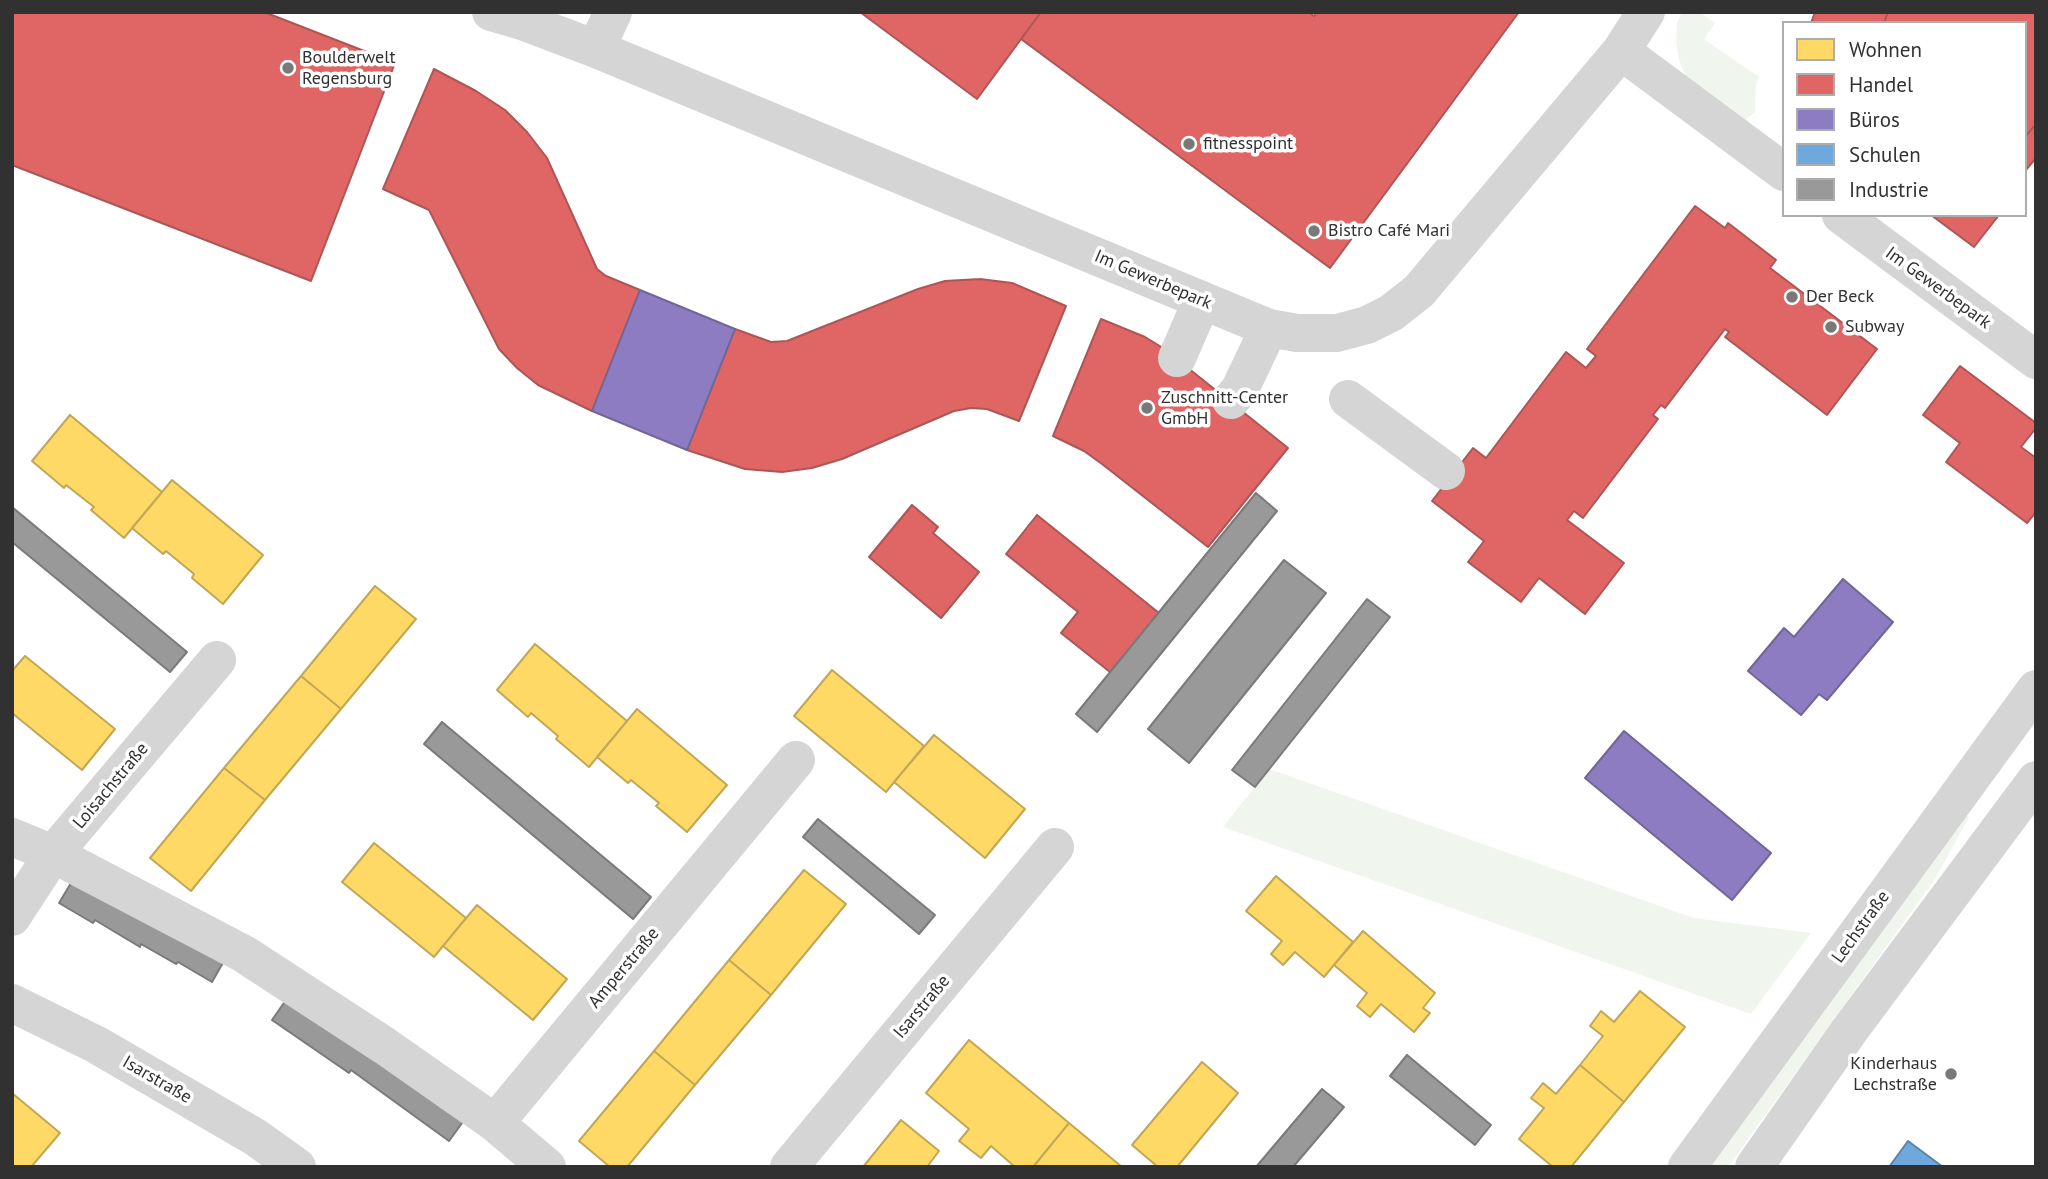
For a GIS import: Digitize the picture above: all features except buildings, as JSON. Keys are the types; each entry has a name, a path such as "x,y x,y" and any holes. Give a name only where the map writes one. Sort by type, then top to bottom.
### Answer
{"street":[{"name":"Im Gewerbepark","path":"491,12 596,49 1269,328 1297,333 1337,333 1367,325 1391,313 1419,291 1621,51 1646,12"},
{"path":"596,49 613,12"},
{"path":"1621,51 1782,171"},
{"name":"Im Gewerbepark","path":"1844,217 2036,360"},
{"path":"1177,358 1202,300"},
{"path":"1231,400 1240,389 1269,328"},
{"path":"1349,399 1446,471"},
{"name":"Loisachstraße","path":"12,917 53,854 217,660"},
{"name":"Lechstraße","path":"1687,1167 2036,689"},
{"name":"Amperstraße","path":"495,1123 796,760"},
{"path":"1754,1167 1849,1031 2036,780"},
{"path":"12,837 53,854 244,954 385,1046 495,1123 547,1167"},
{"name":"Isarstraße","path":"789,1167 1055,847"},
{"name":"Isarstraße","path":"12,1003 108,1052 255,1137 297,1167"}],"shaded area":[{"path":"1682,12 1699,12 1715,23 1704,39 1759,77 1755,112 1743,122 1688,82 1679,60 1676,41 1677,23"},
{"path":"1269,769 1694,918 1811,933 1751,1014 1223,827"},
{"path":"1963,813 1969,817 1935,879 1728,1167 1705,1167"}],"place":[{"name":"Boulderwelt Regensburg","path":"288,68"},
{"name":"fitnesspoint","path":"1189,144"},
{"name":"Bistro Café Mari","path":"1314,231"},
{"name":"Der Beck","path":"1792,297"},
{"name":"Subway","path":"1831,327"},
{"name":"Zuschnitt-Center GmbH","path":"1147,408"},
{"name":"Kinderhaus Lechstraße","path":"1951,1074"}]}
